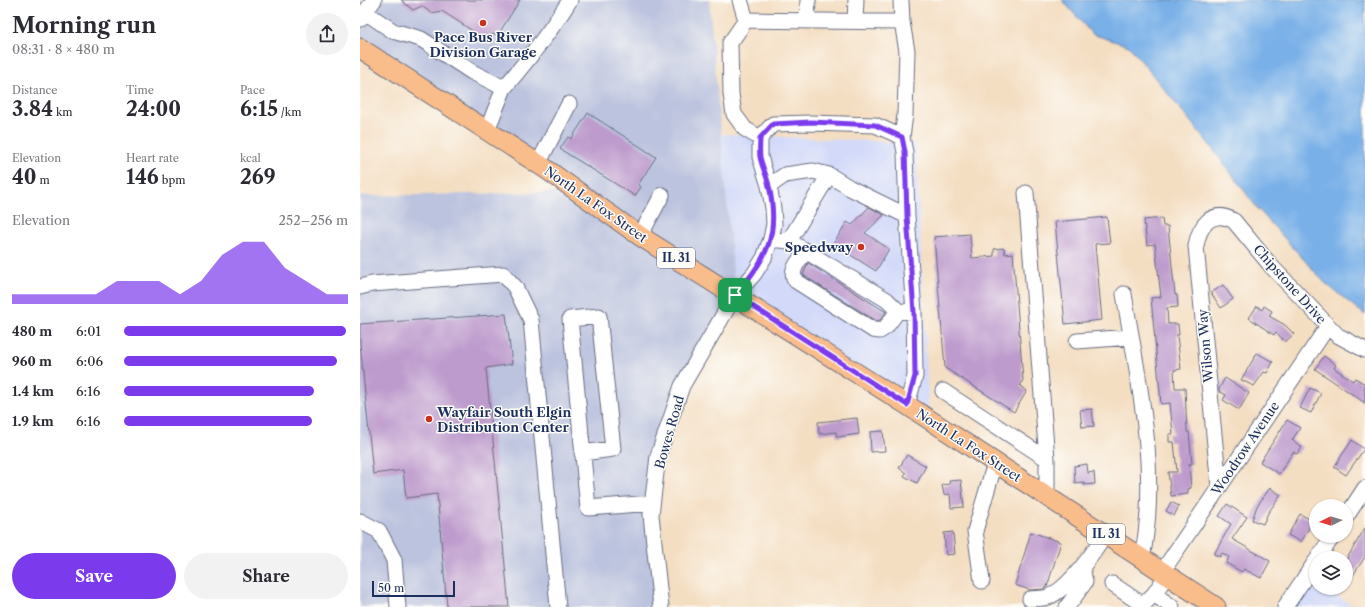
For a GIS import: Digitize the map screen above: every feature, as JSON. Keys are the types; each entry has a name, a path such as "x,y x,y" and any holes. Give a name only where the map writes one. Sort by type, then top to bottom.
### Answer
{"main road":[{"name":"North La Fox Street","path":"360,48 538,164 640,236 735,295 1106,534 1164,573 1204,604"}],"street":[{"path":"374,0 362,16 393,31 421,39 472,72 504,88"},
{"path":"486,130 504,88 536,50 570,0"},
{"path":"740,0 746,20"},
{"path":"807,20 808,0"},
{"path":"855,21 856,0"},
{"path":"901,0 902,22 907,51 905,115 902,137 905,152 907,216 914,312 915,376 907,405"},
{"path":"746,20 902,22"},
{"path":"746,20 730,43 731,94 734,114 745,128 760,138 773,124 811,122 875,125 902,137"},
{"path":"538,164 569,104"},
{"name":"Bowes Road","path":"660,607 651,515 658,456 682,386 735,295 754,274 764,258 771,239 774,224 769,186 760,157 760,138"},
{"path":"769,186 785,175 813,171 829,175 850,188 907,216"},
{"path":"789,241 829,175"},
{"path":"1026,193 1048,459 1047,496"},
{"path":"640,236 662,195"},
{"name":"Chipstone Drive","path":"1219,217 1228,218 1234,221 1272,267 1337,335 1365,350"},
{"name":"Wilson Way","path":"1219,217 1211,219 1203,224 1198,234 1196,246 1219,487"},
{"path":"771,239 789,241 887,300 898,311 914,312"},
{"path":"806,251 793,271 793,277 796,281 873,330 880,331 886,327 898,311"},
{"path":"360,287 372,284 502,274 515,287 531,320 558,607"},
{"path":"1124,294 1147,434 1147,536 1142,558"},
{"path":"582,453 613,449 599,316 570,319 582,453 588,508 652,503"},
{"name":"Woodrow Avenue","path":"1154,594 1164,573 1219,487 1328,326"},
{"path":"1077,341 1131,338"},
{"path":"943,391 1048,459"},
{"path":"982,581 975,531 995,463"},
{"path":"1353,506 1365,488"},
{"path":"360,521 379,530 394,560 398,607"},
{"path":"1030,599 1048,597 1061,589 1082,567 1106,534"},
{"path":"1067,607 1085,582 1082,567"},
{"path":"1285,607 1309,571"},
{"path":"1112,584 1143,605 1154,594 1172,607"}],"shaded area":[{"name":"Pace Bus River Division Garage","path":"360,0 709,0 735,293 360,48"},
{"path":"721,134 916,143 929,415 735,293"},
{"path":"568,192 729,297 656,456 655,607 360,607 360,196"},
{"path":"1305,575 1309,578 1309,595 1336,595 1354,607 1283,607"}],"water":[{"path":"1062,0 1365,0 1365,315 1325,283 1258,209 1209,144 1129,46 1092,34"}],"building":[{"name":"Pace Bus River Division Garage","path":"401,0 520,0 499,33 482,37 442,11 431,13 422,6 413,10"},
{"path":"588,113 656,157 638,185 641,187 635,196 560,149 568,137 571,139"},
{"name":"Speedway","path":"869,207 884,215 865,233 889,249 876,271 833,244 847,222 852,225"},
{"path":"1107,217 1110,243 1095,244 1102,320 1065,324 1055,222"},
{"path":"1162,218 1163,226 1168,226 1175,295 1177,295 1178,307 1167,308 1168,324 1178,324 1179,335 1177,335 1181,369 1174,370 1175,388 1185,388 1187,432 1189,432 1192,464 1189,464 1191,488 1188,489 1188,494 1171,496 1168,472 1177,472 1174,442 1169,442 1169,434 1173,434 1170,403 1161,404 1151,298 1161,297 1155,244 1147,245 1144,220"},
{"path":"970,234 972,258 994,256 994,249 1004,248 1005,254 1013,253 1023,380 1020,386 1027,391 1014,412 945,368 934,237"},
{"name":"Speedway","path":"808,263 886,312 880,320 876,321 803,275"},
{"path":"1223,285 1233,299 1221,308 1211,293"},
{"path":"1257,306 1262,310 1264,306 1272,311 1269,316 1285,325 1294,334 1285,342 1276,332 1274,335 1249,318"},
{"name":"Wayfair South Elgin Distribution Center","path":"506,314 512,364 486,368 509,607 447,607 437,494 406,498 403,470 373,474 360,343 360,324"},
{"path":"1257,353 1273,362 1267,373 1264,372 1254,386 1241,380"},
{"path":"1324,356 1336,365 1334,368 1353,381 1355,378 1365,384 1365,403 1315,369"},
{"path":"1225,378 1249,393 1239,410 1223,400 1226,395 1219,391"},
{"path":"1310,388 1321,393 1311,413 1300,408"},
{"path":"1092,409 1094,426 1082,427 1080,410"},
{"path":"857,418 859,434 837,437 836,432 819,434 818,422"},
{"path":"1287,420 1300,428 1292,440 1302,447 1297,454 1293,452 1279,474 1260,462"},
{"path":"883,431 885,451 871,452 870,432"},
{"path":"1352,440 1364,449 1346,475 1334,467"},
{"path":"907,455 926,466 917,483 904,476 906,473 899,468"},
{"path":"1087,464 1088,473 1094,472 1095,484 1084,485 1084,482 1075,483 1074,466"},
{"path":"961,480 964,507 951,508 950,494 944,495 942,485 950,484 949,481"},
{"path":"1270,488 1281,495 1268,513 1263,524 1252,520 1257,506"},
{"path":"1171,502 1179,506 1174,516 1166,511"},
{"path":"1227,504 1247,517 1232,539 1270,561 1261,578 1244,569 1242,572 1226,563 1229,557 1222,553 1220,557 1214,554 1231,524 1219,516"},
{"path":"1300,514 1309,519 1309,528 1301,542 1288,535"},
{"path":"1365,528 1365,557 1353,575 1353,551 1351,551"},
{"path":"953,532 955,554 946,555 944,533"},
{"path":"1031,532 1061,542 1047,587 1044,589 1030,590 1015,585"}],"place":[{"name":"Pace Bus River Division Garage","path":"483,23"},
{"name":"Speedway","path":"861,247"},
{"name":"Wayfair South Elgin Distribution Center","path":"429,419"}],"route":[{"path":"811,122 875,125 902,137 905,152 910,270 914,312 915,376 913,389 907,405 735,295 754,274 764,258 771,239 774,224 773,208 769,186 760,157 760,138 773,124 811,122"}]}
